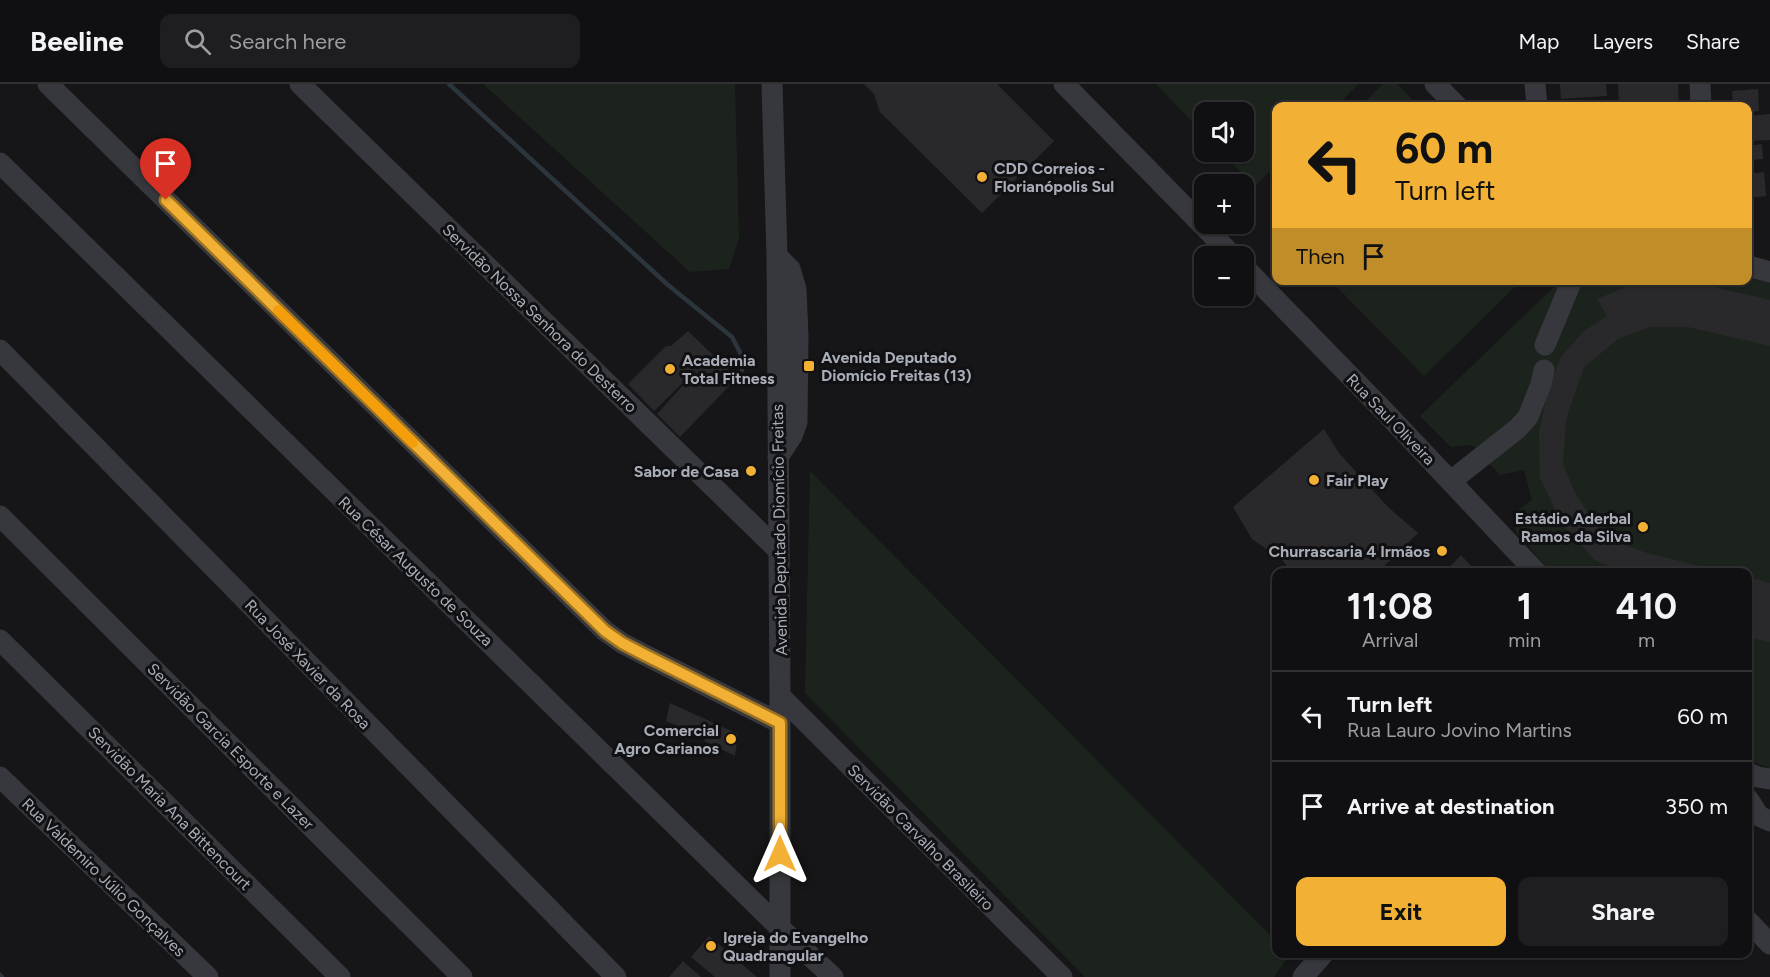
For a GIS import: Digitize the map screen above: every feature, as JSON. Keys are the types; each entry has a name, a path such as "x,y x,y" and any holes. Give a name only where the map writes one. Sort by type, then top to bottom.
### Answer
{"street":[{"path":"48,84 605,631 622,643 780,723"},
{"name":"Servidão Nossa Senhora do Desterro","path":"300,84 779,551"},
{"name":"Avenida Deputado Diomício Freitas","path":"772,84 777,256 780,977"},
{"path":"1064,84 1223,246"},
{"path":"1435,84 1453,102"},
{"path":"1535,84 1537,102"},
{"path":"1700,84 1701,102"},
{"name":"Rua César Augusto de Souza","path":"0,163 779,927 833,977"},
{"path":"1752,267 1770,272"},
{"name":"Rua Saul Oliveira","path":"1254,277 1532,568"},
{"path":"1545,345 1570,285"},
{"name":"Rua José Xavier da Rosa","path":"0,350 616,977"},
{"path":"1451,481 1517,429 1528,417 1544,370"},
{"name":"Servidão Garcia Esporte e Lazer","path":"0,516 462,977"},
{"name":"Servidão Maria Ana Bittencourt","path":"0,640 340,977"},
{"name":"Servidão Carvalho Brasileiro","path":"780,696 1062,977"},
{"path":"1752,775 1770,779"},
{"name":"Rua Valdemiro Júlio Gonçalves","path":"0,777 208,977"},
{"path":"1752,805 1760,816 1770,821"},
{"path":"1752,925 1770,944"},
{"path":"1303,977 1320,958"}],"shaded area":[{"path":"483,84 735,84 739,238 729,269 690,272"},
{"path":"1156,84 1359,84 1340,102 1272,102 1272,169 1255,186 1254,174 1243,174 1231,162 1254,162 1254,102 1194,102 1194,124"},
{"path":"1383,84 1397,84 1415,102 1364,102"},
{"name":"Estádio Aderbal Ramos da Silva","path":"1752,279 1770,283 1770,768 1752,761 1752,568 1604,568 1596,565 1594,568 1547,568 1516,532 1515,512 1532,500 1524,470 1500,475 1472,445 1451,447 1420,416 1556,285 1752,285"},
{"path":"1335,285 1517,285 1424,376"},
{"path":"810,471 1272,937 1272,958 1287,958 1274,977 1085,977 805,693"}],"building":[{"name":"CDD Correios - Florianópolis Sul","path":"864,84 997,84 1054,141 982,213 880,112 874,94"},
{"path":"1560,84 1606,84 1607,96 1561,99"},
{"path":"1618,84 1678,84 1679,102 1619,102"},
{"path":"1758,89 1759,111 1752,112 1752,102 1733,102 1732,91"},
{"path":"1611,100 1611,102 1582,102"},
{"path":"1770,114 1770,140 1752,141 1752,116"},
{"path":"1762,144 1763,159 1752,160 1752,145"},
{"path":"1764,172 1766,196 1752,198 1752,174"},
{"path":"1630,285 1706,285 1770,300 1770,346 1688,327 1649,327 1618,339 1584,367 1566,419 1563,464 1575,493 1605,538 1647,553 1707,568 1614,568 1595,560 1562,524 1540,478 1539,432 1548,390 1561,357 1584,331 1607,316 1597,299"},
{"path":"688,331 737,378 680,437 657,414 703,363 654,411 628,384 666,346 671,346"},
{"name":"Fair Play","path":"1324,429 1339,453 1388,507 1418,533 1382,568 1288,568 1283,561 1252,539 1233,507"},
{"path":"1461,555 1473,568 1449,568"},
{"path":"1752,578 1770,583 1770,642 1752,638"},
{"path":"670,703 738,734 735,756 704,741 706,739 666,721"},
{"name":"Igreja do Evangelho Quadrangular","path":"709,936 757,977 715,977 691,957"},
{"path":"683,961 701,977 669,977"}],"waterway":[{"path":"449,84 668,285 732,337 744,360 742,370"}],"slow traffic":[{"path":"278,310 413,443"}],"place":[{"name":"CDD Correios - Florianópolis Sul","path":"982,177"},
{"name":"Avenida Deputado Diomício Freitas (13)","path":"809,366"},
{"name":"Academia Total Fitness","path":"670,369"},
{"name":"Sabor de Casa","path":"751,471"},
{"name":"Fair Play","path":"1314,480"},
{"name":"Estádio Aderbal Ramos da Silva","path":"1643,527"},
{"name":"Churrascaria 4 Irmãos","path":"1442,551"},
{"name":"Comercial Agro Carianos","path":"731,739"},
{"name":"Igreja do Evangelho Quadrangular","path":"711,946"}],"route":[{"path":"166,200 605,631 622,643 780,723 780,854"}]}
